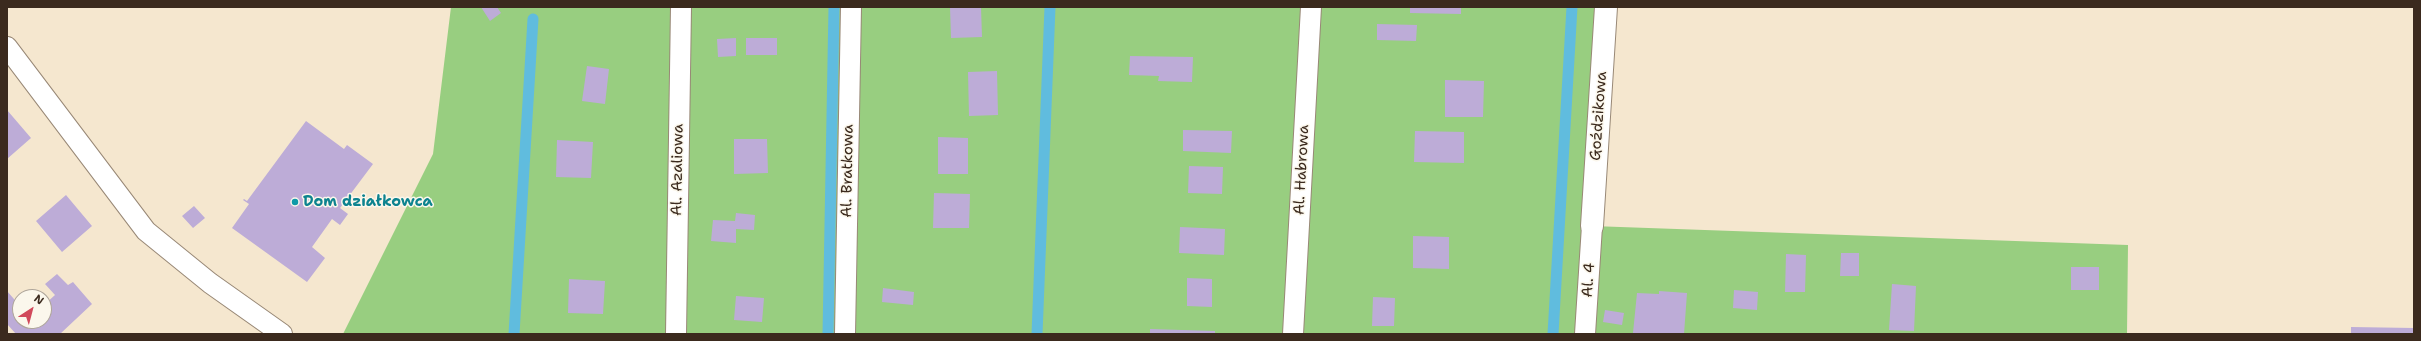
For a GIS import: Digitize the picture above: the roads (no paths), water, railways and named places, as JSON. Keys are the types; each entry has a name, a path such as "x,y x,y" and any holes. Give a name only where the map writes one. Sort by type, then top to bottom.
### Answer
{"street":[{"name":"Goździkowa","path":"1592,226 1606,7"}],"lane":[{"name":"Al. Azaliowa","path":"676,334 681,7"},
{"name":"Al. Bratkowa","path":"845,334 851,7"},
{"name":"Al. Habrowa","path":"1293,334 1311,7"},
{"path":"7,47 146,231 210,283 282,334"},
{"name":"Al. 4","path":"1585,334 1592,226"}],"waterway":[{"path":"828,334 834,7"},
{"path":"1037,334 1050,7"},
{"path":"1553,334 1572,7"},
{"path":"514,334 533,19"}],"place":[{"name":"Dom działkowca","path":"295,202"}]}
